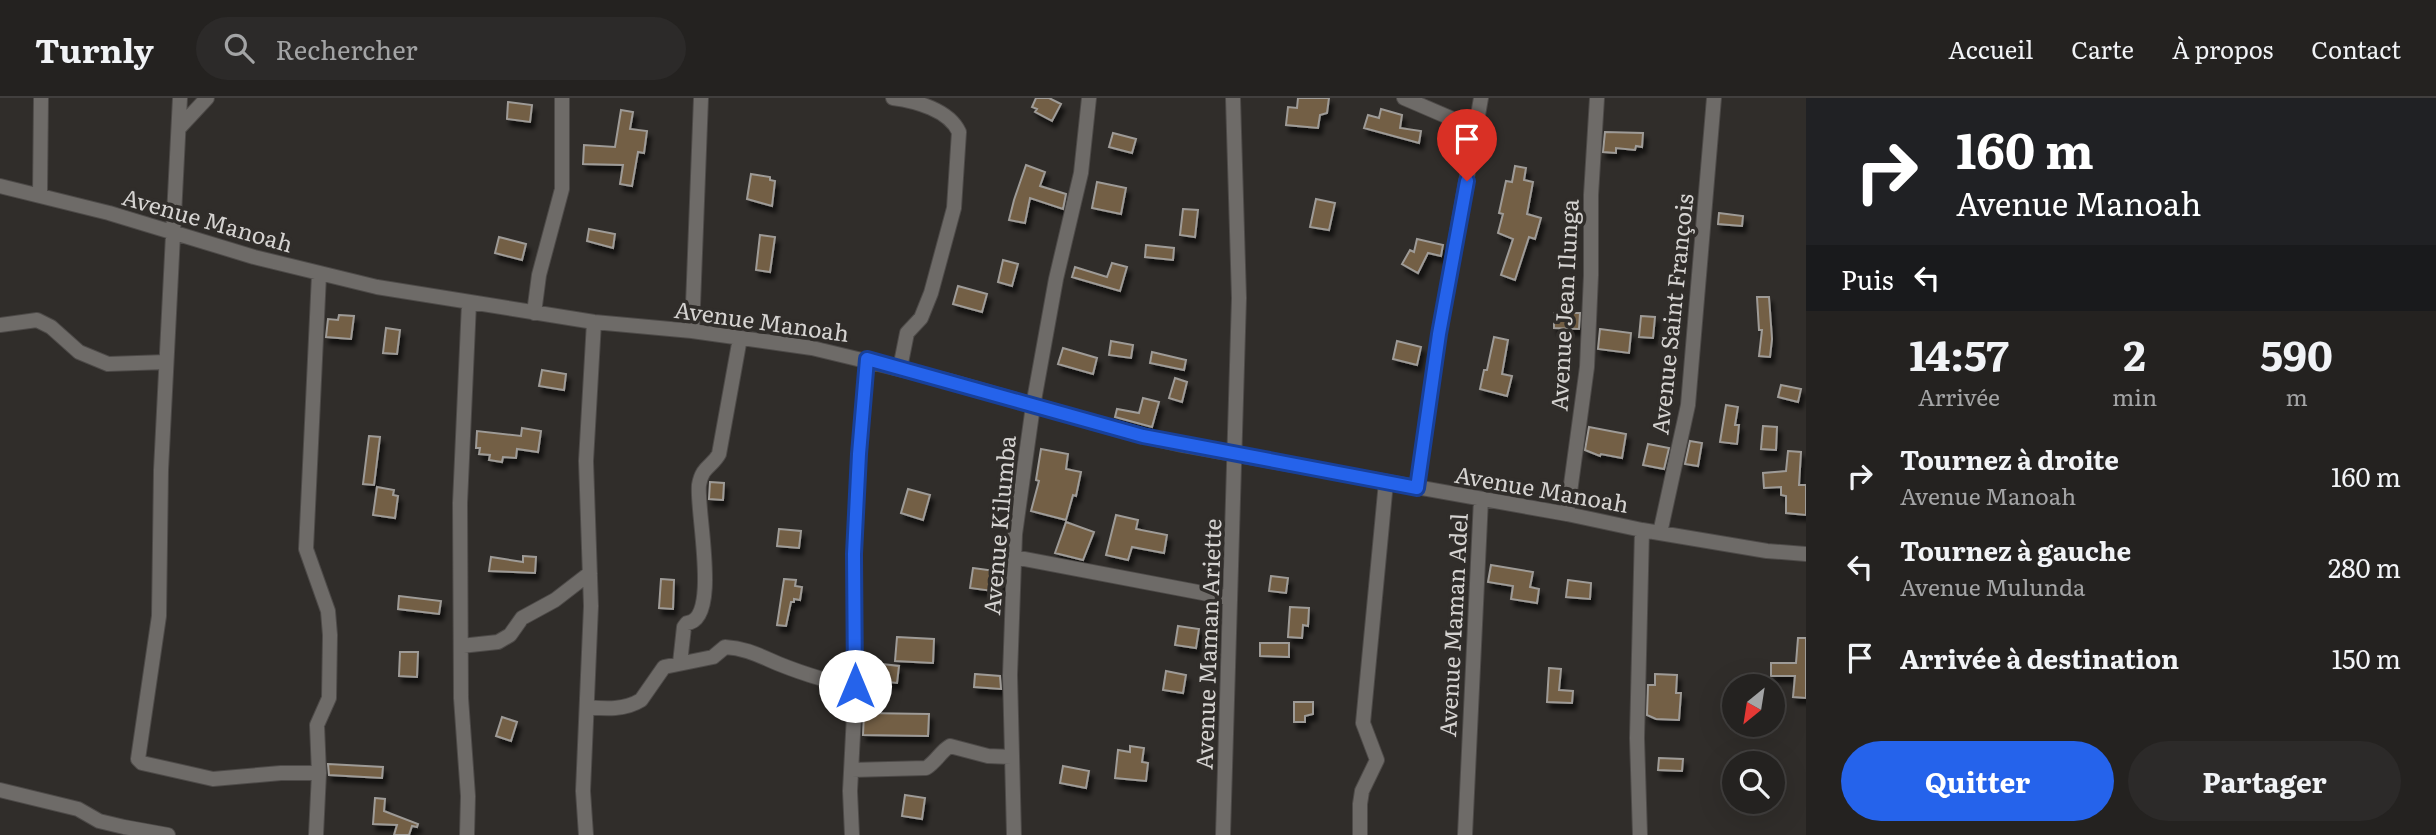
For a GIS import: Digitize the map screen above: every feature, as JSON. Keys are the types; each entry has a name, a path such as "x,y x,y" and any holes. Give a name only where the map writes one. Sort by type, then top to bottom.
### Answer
{"street":[{"path":"40,195 41,98"},
{"path":"180,98 161,470 159,616 138,759 142,763 213,779 281,773 318,773"},
{"path":"180,127 207,98"},
{"path":"534,313 539,275 562,189 562,98"},
{"path":"692,331 701,98"},
{"path":"893,98 918,104 944,115 954,122 959,132 954,208 931,293 921,318 907,332 900,368"},
{"name":"Avenue Kilumba","path":"1014,835 1010,663 1014,557 1033,406 1056,279 1081,173 1089,98"},
{"name":"Avenue Maman Ariette","path":"1223,835 1239,298 1233,98"},
{"path":"1405,98 1476,129"},
{"path":"1417,488 1439,334 1480,98"},
{"name":"Avenue Jean Ilunga","path":"1567,514 1587,367 1591,195 1597,98"},
{"name":"Avenue Saint François","path":"1660,533 1688,405 1714,98"},
{"name":"Avenue Manoah","path":"1,189 40,195 319,275 534,313 594,322 692,331 867,359 1143,436 1642,530 1767,551 1806,554"},
{"path":"316,835 317,724 329,698 330,635 328,611 306,549 319,275"},
{"path":"467,835 468,796 461,698 460,502 469,303"},
{"path":"0,325 37,320 51,327 79,352 107,363 166,362"},
{"path":"586,835 583,792 588,707 590,573 586,461 594,322"},
{"path":"680,663 684,627 697,618 707,592 699,522 699,485 707,466 719,454 740,338"},
{"path":"852,835 854,554 867,359"},
{"path":"1360,835 1362,791 1377,760 1363,723 1386,482"},
{"name":"Avenue Maman Adel","path":"1465,835 1481,499"},
{"path":"1640,835 1637,738 1642,530"},
{"path":"1014,557 1229,598"},
{"path":"461,646 498,642 510,635 522,618 555,600 590,573"},
{"path":"588,707 608,710 636,703 641,700 664,667 713,657 725,647 742,648 825,681 855,686"},
{"path":"852,770 926,768 950,746 988,756 1011,757"},
{"path":"0,790 78,809 99,821 168,835"}],"building":[{"path":"1036,98 1049,98 1061,104 1052,121 1035,112 1037,109 1032,107"},
{"path":"1298,98 1329,98 1327,113 1320,115 1318,128 1286,125 1288,107 1297,108"},
{"path":"508,102 532,105 530,122 507,119"},
{"path":"1381,109 1402,115 1400,128 1421,131 1419,143 1364,128 1368,115 1379,118"},
{"path":"621,110 633,112 630,129 647,131 644,153 638,152 632,186 620,184 623,165 583,164 584,145 615,147"},
{"path":"1605,132 1643,133 1642,147 1636,146 1635,150 1616,148 1616,153 1603,152"},
{"path":"1113,133 1136,139 1132,153 1109,147"},
{"path":"1026,165 1045,172 1040,186 1066,194 1063,209 1030,198 1025,223 1009,220"},
{"path":"1515,166 1526,168 1524,180 1533,182 1527,214 1541,218 1535,239 1529,237 1515,280 1501,275 1513,239 1498,233 1506,181 1512,182"},
{"path":"751,174 770,177 770,180 775,181 772,206 747,199"},
{"path":"1097,182 1126,188 1121,214 1092,208"},
{"path":"1316,199 1335,203 1329,230 1310,227"},
{"path":"1183,209 1198,210 1195,237 1180,235"},
{"path":"1719,213 1743,216 1742,226 1718,224"},
{"path":"589,229 615,234 613,248 587,241"},
{"path":"760,235 775,237 770,272 756,270"},
{"path":"499,237 526,244 522,260 495,253"},
{"path":"1417,239 1443,245 1441,256 1428,253 1418,273 1402,264 1410,250 1414,252"},
{"path":"1146,245 1174,248 1173,260 1145,257"},
{"path":"1003,260 1018,264 1012,286 998,282"},
{"path":"1112,263 1127,267 1120,291 1072,277 1075,267 1107,277"},
{"path":"958,286 987,294 982,312 953,304"},
{"path":"1757,297 1769,297 1772,339 1770,357 1759,356 1762,330 1759,330"},
{"path":"1554,313 1580,313 1579,329 1554,328"},
{"path":"339,315 354,316 351,339 326,337 328,319 338,320"},
{"path":"1641,316 1655,317 1653,338 1639,337"},
{"path":"386,328 400,330 397,354 383,353"},
{"path":"1600,329 1631,333 1629,353 1598,349"},
{"path":"1494,337 1508,340 1502,374 1512,376 1507,396 1480,389"},
{"path":"1111,341 1133,345 1131,358 1109,355"},
{"path":"1397,341 1421,347 1417,365 1393,359"},
{"path":"1063,348 1097,358 1093,374 1058,364"},
{"path":"1152,352 1186,360 1184,370 1150,363"},
{"path":"542,370 566,374 564,390 539,386"},
{"path":"1175,378 1187,382 1182,402 1169,398"},
{"path":"1781,385 1801,389 1798,402 1778,397"},
{"path":"1143,398 1159,402 1152,427 1115,417 1117,409 1139,413"},
{"path":"1726,405 1738,407 1735,425 1739,425 1737,444 1720,442"},
{"path":"1763,426 1777,427 1776,450 1761,449"},
{"path":"1589,427 1626,434 1622,458 1600,456 1585,450"},
{"path":"522,428 541,431 538,452 517,449 516,458 503,457 502,462 489,460 490,455 479,454 480,448 476,448 477,431 521,436"},
{"path":"369,436 380,437 374,485 363,484"},
{"path":"1690,441 1702,443 1698,466 1685,464"},
{"path":"1648,444 1669,448 1664,469 1643,465"},
{"path":"1041,449 1068,454 1066,469 1081,472 1076,496 1073,495 1066,520 1031,511 1039,481 1036,480"},
{"path":"1788,451 1801,452 1799,485 1806,485 1806,515 1786,513 1786,496 1781,495 1781,487 1764,488 1763,473 1786,471"},
{"path":"710,482 724,483 723,500 709,499"},
{"path":"377,487 394,490 393,495 398,496 395,518 373,515"},
{"path":"908,489 930,495 923,520 901,513"},
{"path":"1116,515 1138,520 1136,529 1167,535 1164,553 1132,547 1128,560 1106,555"},
{"path":"1066,522 1094,532 1083,560 1055,553"},
{"path":"779,529 801,531 799,548 777,546"},
{"path":"523,556 536,557 535,573 489,571 491,557 523,562"},
{"path":"1491,565 1533,572 1530,587 1539,589 1537,603 1511,599 1513,586 1488,582"},
{"path":"973,568 1003,572 1000,592 970,588"},
{"path":"1271,576 1288,578 1286,593 1269,591"},
{"path":"661,579 674,580 673,609 659,608"},
{"path":"784,579 796,580 795,586 802,587 800,600 794,599 794,602 791,602 786,626 777,625"},
{"path":"1568,580 1591,583 1590,599 1566,597"},
{"path":"399,596 441,601 439,614 398,609"},
{"path":"1290,607 1309,608 1308,626 1303,625 1302,638 1288,637"},
{"path":"1178,626 1199,629 1196,648 1175,645"},
{"path":"897,637 934,639 933,663 895,661"},
{"path":"1798,638 1806,638 1806,698 1793,697 1795,676 1771,674 1771,663 1796,663"},
{"path":"1260,643 1289,643 1289,657 1260,656"},
{"path":"400,652 418,652 417,677 399,676"},
{"path":"864,662 899,666 897,683 864,679"},
{"path":"1549,668 1561,669 1559,690 1573,691 1572,703 1547,702"},
{"path":"1166,671 1186,675 1183,693 1163,690"},
{"path":"975,674 1000,676 1001,689 974,687"},
{"path":"1655,674 1677,675 1676,693 1681,693 1679,720 1656,719 1647,715 1648,685 1655,685"},
{"path":"1294,702 1313,702 1313,714 1305,716 1305,722 1294,722"},
{"path":"864,713 929,714 928,736 863,735"},
{"path":"502,717 517,722 511,741 496,736"},
{"path":"1130,746 1144,748 1142,762 1148,763 1146,781 1115,778 1118,750 1130,752"},
{"path":"1659,758 1683,759 1682,771 1658,770"},
{"path":"328,764 383,767 382,778 329,775"},
{"path":"1063,766 1089,771 1086,788 1060,783"},
{"path":"905,795 925,798 922,819 902,816"},
{"path":"375,798 385,799 384,811 418,824 417,827 412,826 409,835 394,835 397,825 373,824"}],"route":[{"path":"855,686 854,554 867,359 1143,436 1417,488 1439,334 1467,181"}]}
